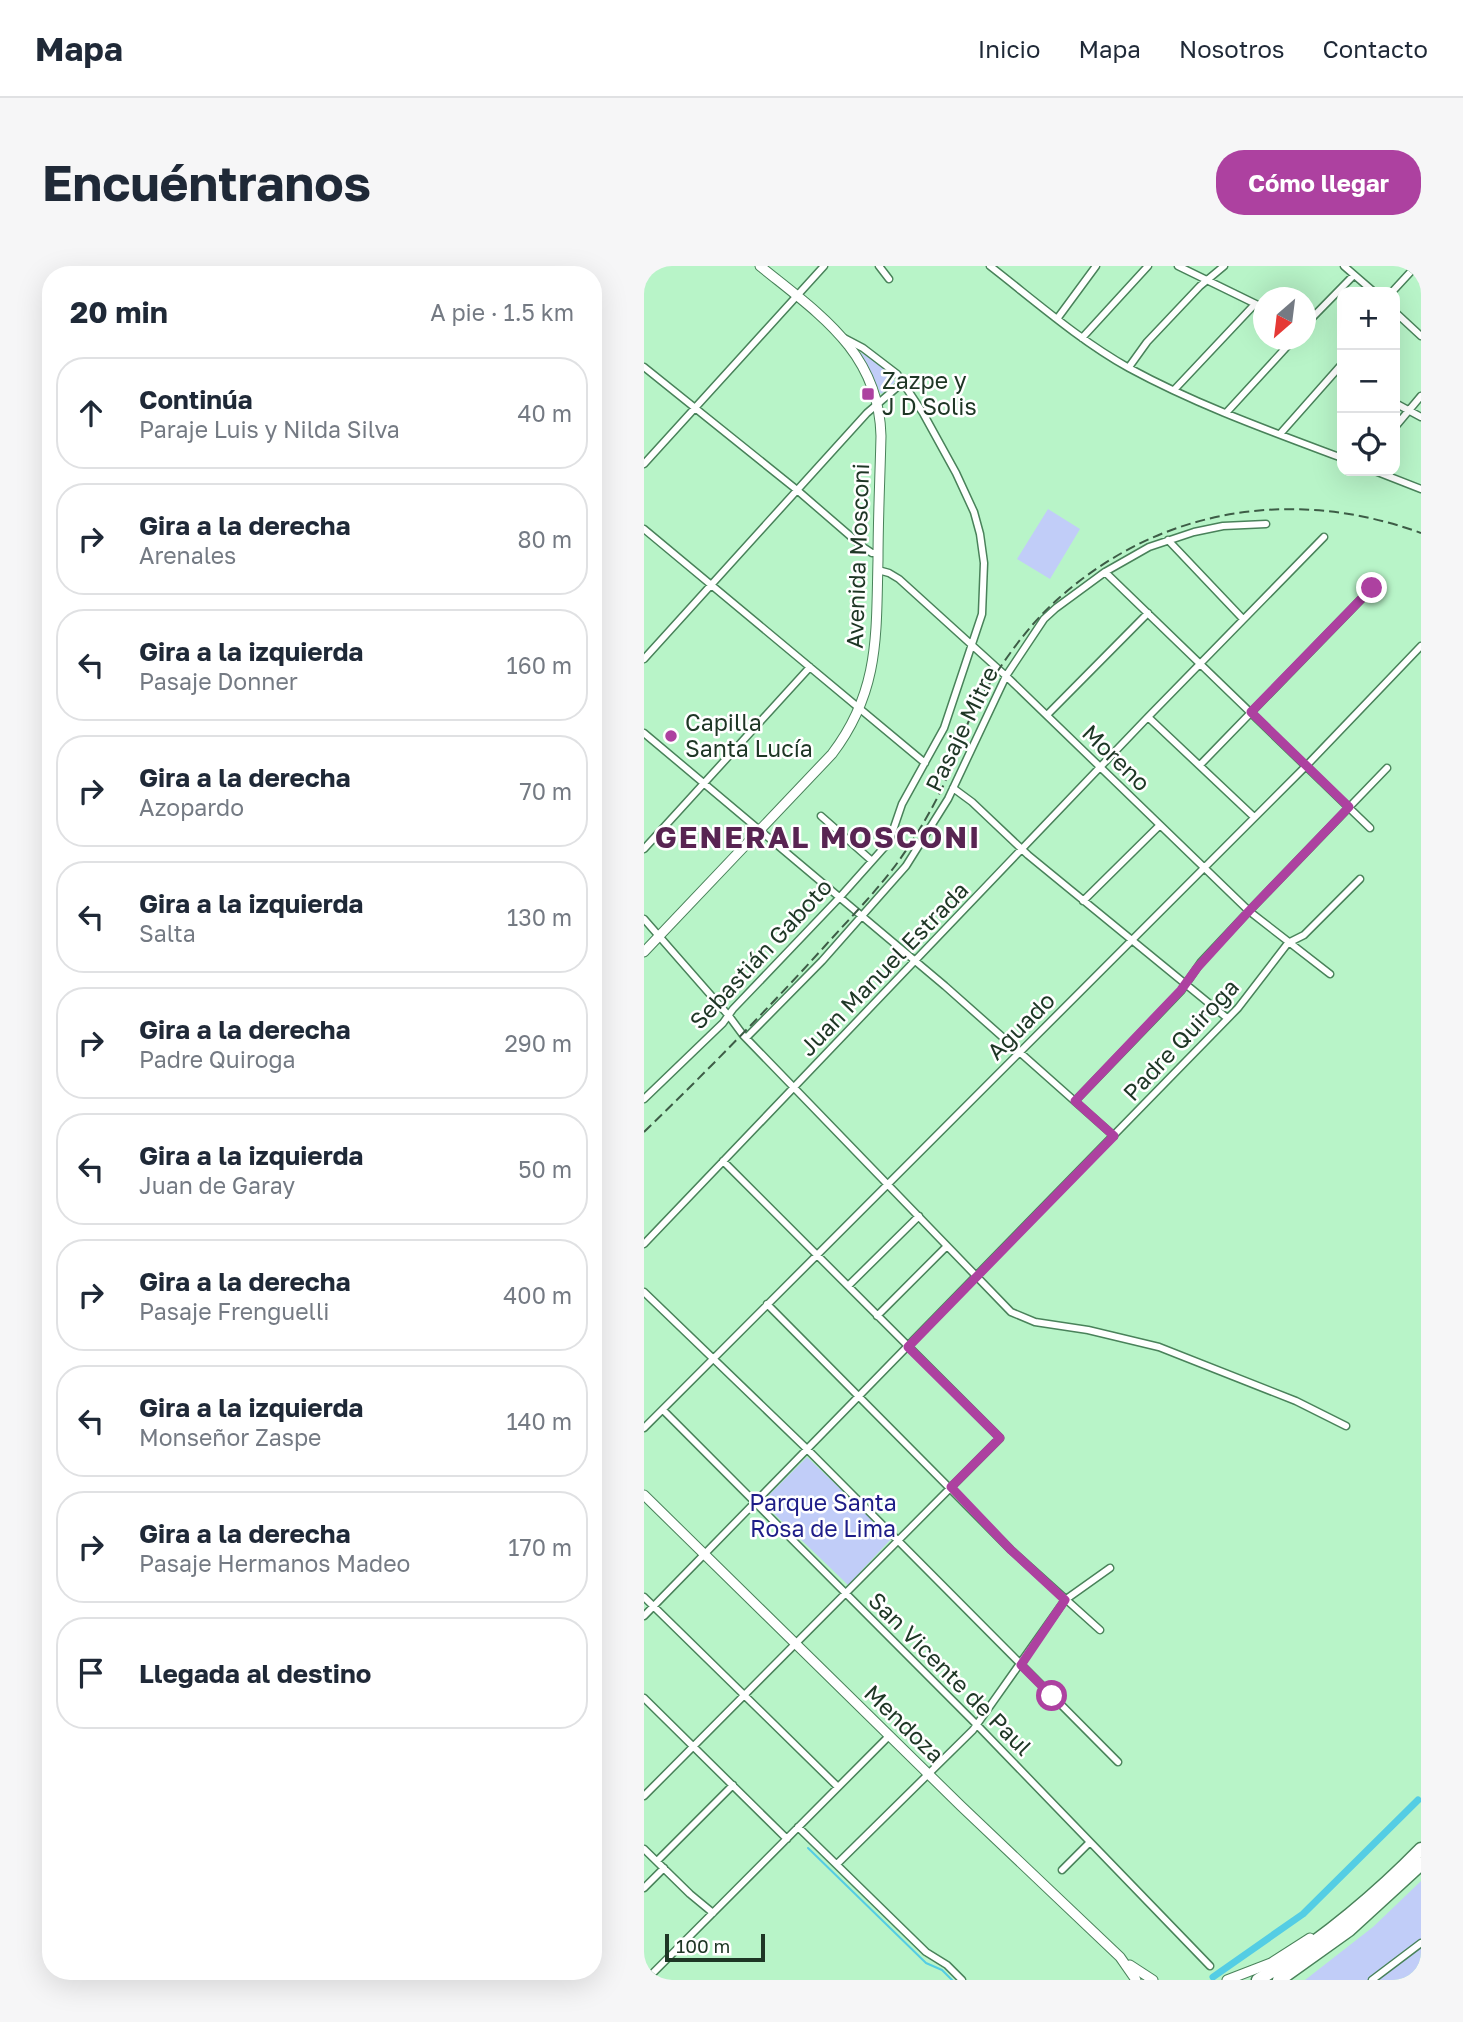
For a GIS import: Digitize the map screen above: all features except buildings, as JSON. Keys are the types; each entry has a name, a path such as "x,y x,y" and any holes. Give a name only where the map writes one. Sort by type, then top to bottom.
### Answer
{"highway":[{"path":"1258,1980 1306,1949 1359,1907 1421,1849"},
{"path":"1279,1980 1349,1930 1421,1864"}],"street":[{"path":"644,272 649,266"},
{"name":"Avenida Mosconi","path":"644,952 843,740 859,708 875,656 881,436 879,404 867,370 844,338 760,266"},
{"path":"644,464 824,266"},
{"path":"879,266 889,279"},
{"path":"990,266 1057,319 1129,368 1226,413 1337,456"},
{"path":"1057,319 1096,266"},
{"path":"1083,338 1148,266"},
{"path":"1178,266 1253,303"},
{"path":"1129,368 1147,342 1200,286 1224,266"},
{"path":"1344,266 1367,287"},
{"path":"1397,287 1416,266"},
{"path":"1316,314 1353,276"},
{"path":"1174,390 1253,306"},
{"path":"1400,317 1421,336"},
{"name":"Sebastián Gaboto","path":"644,1099 729,1016 840,897 893,835 902,804 935,749 953,706 982,614 984,563 980,534 974,512 956,473 923,413 888,366 844,338"},
{"path":"1226,413 1284,350"},
{"path":"644,367 797,490 863,547 872,553 878,553"},
{"path":"1280,434 1337,372"},
{"path":"644,659 867,413 902,383"},
{"path":"1400,421 1421,396"},
{"path":"1400,405 1421,417"},
{"path":"1388,476 1421,489"},
{"name":"Pasaje Mitre","path":"746,1038 862,917 906,866 953,788 1006,676 1044,619 1105,572 1149,547 1223,526 1266,524"},
{"path":"644,529 925,763"},
{"name":"Juan Manuel Estrada","path":"644,1244 1148,716 1324,537"},
{"path":"1168,540 1242,619"},
{"name":"Moreno","path":"878,570 899,579 1006,676 1249,911 1330,974"},
{"path":"1105,572 1370,828"},
{"path":"1200,765 1372,588"},
{"path":"1047,715 1148,613"},
{"name":"Aguado","path":"644,1428 1307,765 1421,646"},
{"path":"644,849 810,667"},
{"path":"1148,716 1254,817"},
{"path":"646,738 840,897 1114,1136"},
{"path":"1075,1101 1185,984 1249,911 1387,768"},
{"path":"953,788 1130,941 1227,1018"},
{"path":"821,816 872,861"},
{"path":"1083,901 1160,825"},
{"name":"Padre Quiroga","path":"644,1616 1227,1018 1288,943 1304,935 1360,879"},
{"path":"644,919 746,1038 1012,1312 1027,1320 1088,1330 1159,1347 1296,1401 1346,1426"},
{"path":"644,1796 1000,1438 723,1161"},
{"path":"848,1286 919,1216"},
{"path":"877,1316 947,1246"},
{"path":"644,1292 899,1540 1118,1762"},
{"path":"767,1304 1011,1550 1100,1630"},
{"name":"San Vicente de Paul","path":"663,1410 977,1725 1210,1966"},
{"name":"Mendoza","path":"644,1495 928,1774 1120,1957 1136,1980"},
{"path":"837,1864 977,1725 1065,1600 1110,1568"},
{"path":"644,1597 838,1787"},
{"path":"645,1702 787,1839"},
{"path":"646,1980 889,1736"},
{"path":"657,1861 733,1786"},
{"path":"798,1827 926,1952 947,1965 962,1980"},
{"path":"1062,1870 1090,1842"},
{"path":"644,1849 713,1913"},
{"path":"644,1888 664,1868"},
{"path":"1227,1980 1271,1963 1359,1907"},
{"path":"1372,1980 1421,1943"},
{"path":"1120,1957 1153,1980"}],"green space":[{"path":"860,352 885,368 895,382 881,394"},
{"path":"1048,509 1080,529 1050,579 1017,559"},
{"name":"Parque Santa Rosa de Lima","path":"807,1457 892,1538 848,1585 762,1502"},
{"path":"1421,1881 1421,1980 1305,1980 1373,1927"}],"waterway":[{"path":"1213,1977 1303,1914 1418,1800"},
{"path":"808,1848 926,1963 942,1970 952,1980"}],"railway":[{"path":"644,1132 780,994 890,873 934,805 967,724 988,685 1047,609 1099,567 1141,543 1185,525 1231,514 1278,509 1326,511 1373,519 1421,533"}],"place":[{"name":"Zazpe y J D Solis","path":"868,394"},
{"name":"Capilla Santa Lucía","path":"671,736"}],"district":[{"name":"GENERAL MOSCONI","path":"818,838"}],"route":[{"path":"1052,1696 1021,1665 1065,1600 1011,1550 951,1487 1000,1438 908,1347 1114,1136 1075,1101 1181,990 1197,968 1249,911 1349,807 1251,712 1372,588"}]}
